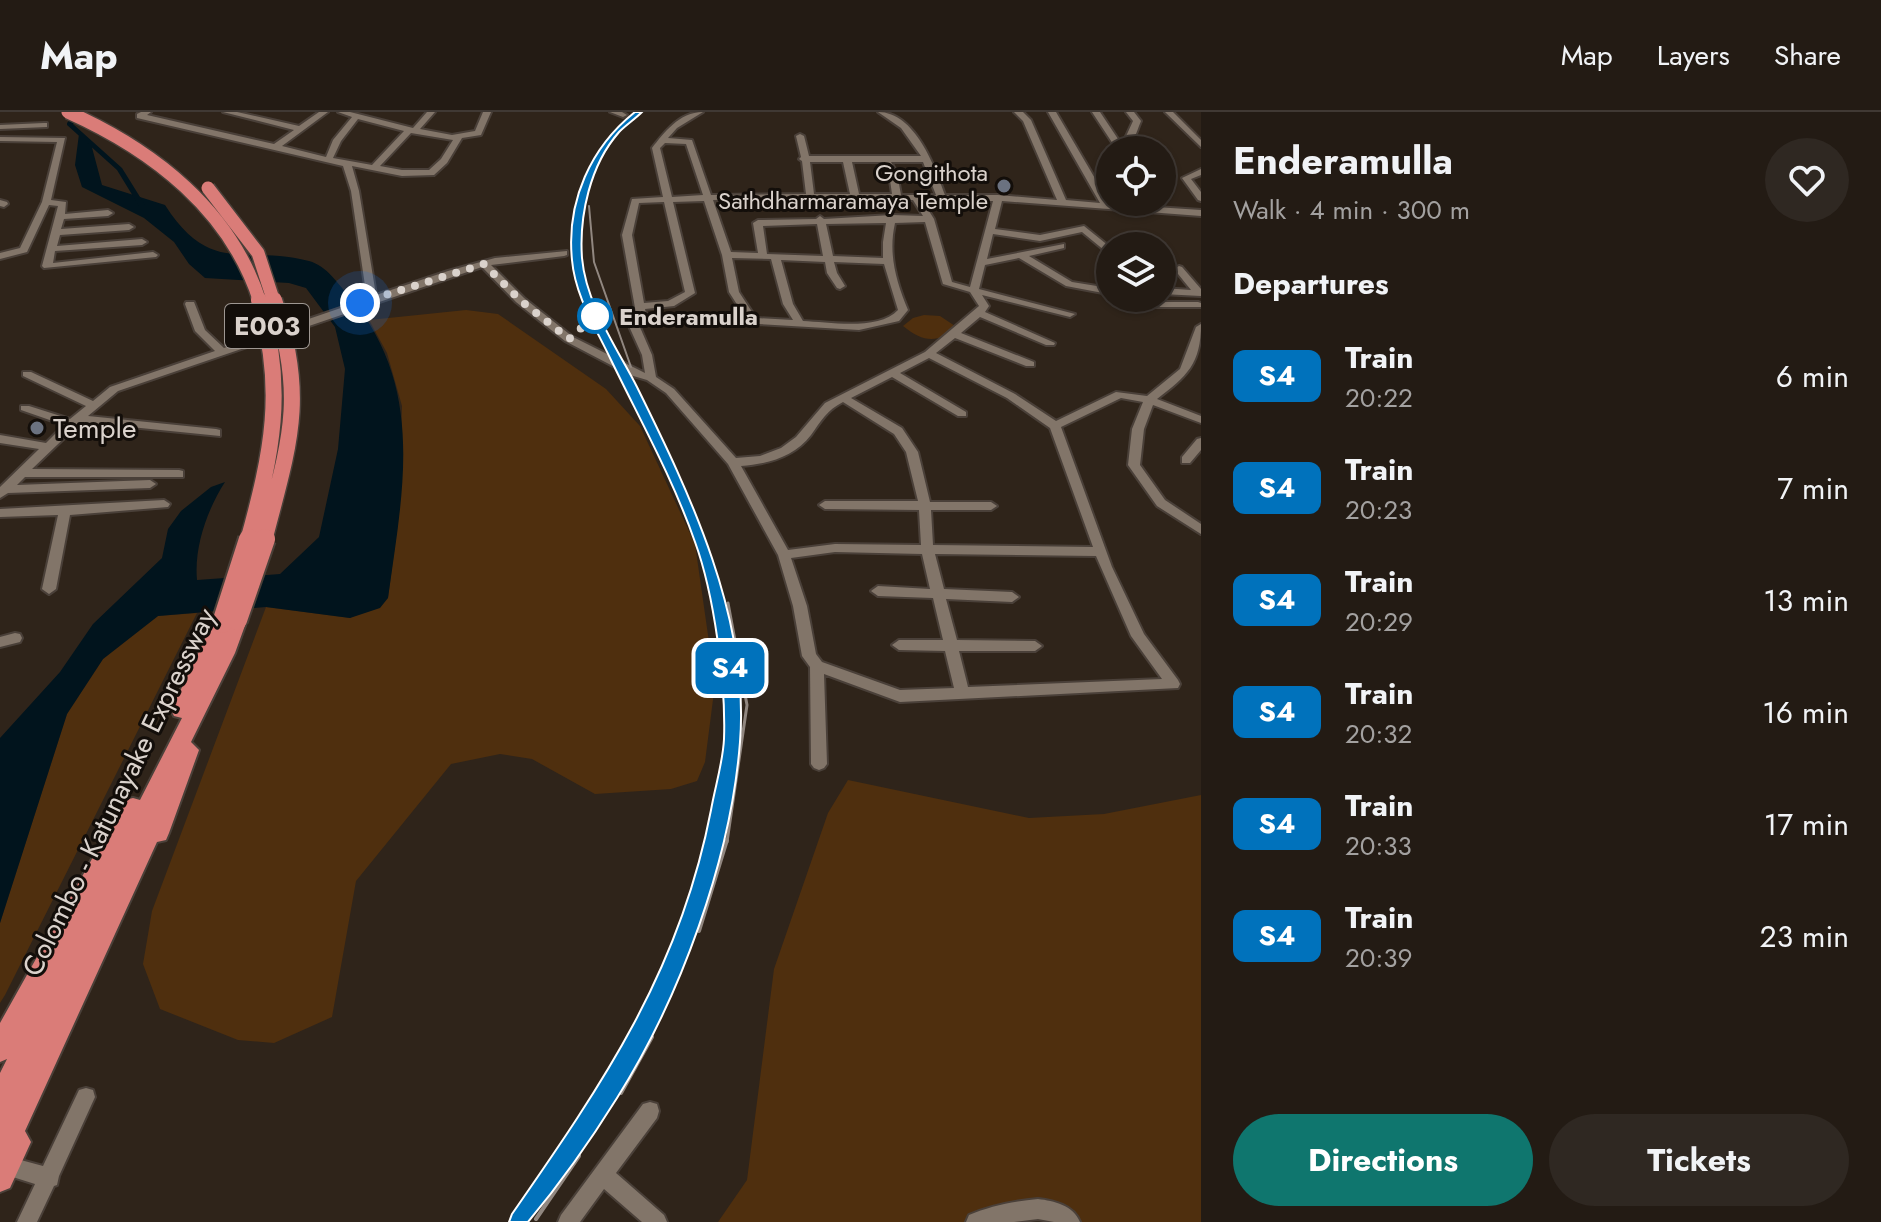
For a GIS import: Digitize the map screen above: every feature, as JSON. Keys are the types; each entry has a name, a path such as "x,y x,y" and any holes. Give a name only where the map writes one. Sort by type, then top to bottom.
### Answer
{"highway":[{"name":"Colombo - Katunayake Expressway","path":"0,1101 225,653 264,482 276,390 274,353 262,302 241,255 204,202 136,146 68,112"},
{"name":"Colombo - Katunayake Expressway","path":"0,1049 150,775 260,558 292,432 289,346 258,253 232,216 186,167 151,143 91,112"},
{"path":"2,1166 149,859 225,653"},
{"path":"0,1126 209,692"}],"street":[{"path":"147,112 140,116 274,148 375,167 431,173 444,161 458,139 455,137"},
{"path":"227,112 301,129"},
{"path":"307,112 321,114"},
{"path":"342,112 411,131 455,137 478,133 487,112"},
{"path":"375,167 431,112"},
{"path":"639,306 670,304 690,293 671,198 656,154 660,140 674,126 699,112"},
{"path":"882,112 899,122 928,159 942,198"},
{"path":"1018,112 1027,120 1062,202"},
{"path":"1052,112 1096,188"},
{"path":"1096,112 1112,136"},
{"path":"1130,112 1137,121 1131,136"},
{"path":"1169,112 1201,145"},
{"path":"274,148 321,114"},
{"path":"329,159 337,140 356,117"},
{"path":"0,127 44,125"},
{"path":"800,136 803,159 809,173 810,196"},
{"path":"0,139 61,137 46,202 24,250 0,256"},
{"path":"660,140 689,142 727,255 734,292 754,323"},
{"path":"803,159 928,159"},
{"path":"847,159 855,196"},
{"path":"886,159 893,173 897,197"},
{"path":"344,162 355,191 372,299"},
{"path":"1201,172 1186,178 1201,198"},
{"path":"748,196 788,304 800,324"},
{"path":"642,321 627,235 632,204 640,199 855,196 998,198 1096,204"},
{"path":"916,198 929,219 948,284 1070,314"},
{"path":"733,462 770,458 785,450 800,440 817,414 929,354 956,335 979,313 984,306 974,291 998,198"},
{"path":"46,202 61,202 47,266 153,255"},
{"path":"1176,210 1197,213 1201,224"},
{"path":"59,217 108,213"},
{"path":"651,378 647,355 633,324 642,321 720,319 859,327 895,319 903,310 887,271 886,237 892,218"},
{"path":"758,223 820,219 929,219"},
{"path":"820,219 829,259 840,286"},
{"path":"56,232 129,227"},
{"path":"991,231 1040,238 1087,229 1096,238"},
{"path":"51,249 142,242"},
{"path":"982,263 1061,246"},
{"path":"3,491 75,421 114,389 360,303 484,264 564,253"},
{"path":"727,255 887,261"},
{"path":"1023,256 1069,284 1096,289"},
{"path":"484,264 520,300 569,339 621,367 651,378 670,391 733,462 784,555 800,606 809,656 817,666 900,696 1173,684 1138,636 1100,552 1055,426 1011,396 929,354"},
{"path":"1176,306 1199,307 1197,293 1179,269"},
{"path":"1176,292 1197,293"},
{"path":"190,304 200,331 223,352"},
{"path":"979,313 1050,343"},
{"path":"1201,327 1191,365 1179,379 1149,400 1138,429 1134,465 1161,503 1201,530"},
{"path":"956,335 1030,364"},
{"path":"893,373 962,414"},
{"path":"27,374 93,405"},
{"path":"1055,426 1127,393 1201,420"},
{"path":"845,399 898,431 912,452 925,505 927,548 963,694"},
{"path":"25,408 75,421 216,433"},
{"path":"0,439 48,447"},
{"path":"1186,460 1201,442"},
{"path":"22,473 179,474"},
{"path":"3,491 150,484"},
{"path":"0,513 164,504"},
{"path":"825,505 991,506"},
{"path":"49,589 65,511"},
{"path":"784,555 835,548 1100,552"},
{"path":"878,591 1012,597"},
{"path":"0,642 15,638"},
{"path":"899,645 1035,646"},
{"path":"817,666 819,764"},
{"path":"27,1222 86,1097"},
{"path":"568,1222 650,1111"},
{"path":"2,1166 50,1178"},
{"path":"603,1175 657,1222"},
{"path":"976,1222 1036,1209 1064,1215 1070,1222"}],"shaded area":[{"path":"466,310 498,314 606,389 640,426 695,544 715,684 705,762 697,781 671,789 595,794 532,759 500,754 451,764 356,881 332,1017 274,1043 238,1040 160,1009 143,964 152,911 266,607 350,618 388,598 399,514 402,406 387,353 369,320"},
{"path":"940,316 958,328 930,339 918,336 903,326 913,318"},
{"path":"197,613 0,1003 0,923 67,714 103,659 158,616"},
{"path":"848,780 1029,818 1104,814 1201,795 1201,1222 1063,1222 1036,1214 997,1222 718,1222 747,1180 774,969 828,813"}],"water":[{"path":"79,134 90,140 102,185 165,205 198,242 230,254 309,261 331,276 373,331 390,366 399,403 403,479 388,598 380,608 350,618 266,607 158,616 103,659 67,714 0,923 0,738 60,672 93,624 162,558 168,529 181,511 211,487 225,482 203,529 197,580 280,574 319,537 338,449 345,369 335,327 306,288 289,283 205,278 189,264 174,242 144,218 82,187 75,165"}],"waterway":[{"path":"81,112 69,124 120,169 141,205"}],"railway":[{"path":"638,112 604,152 583,198 577,222 579,273 591,310 658,443 701,541"},
{"path":"589,206 594,262 631,367"},
{"path":"700,539 723,616 731,689 726,763 712,842"},
{"path":"727,842 747,705 728,603"},
{"path":"520,1222 581,1133 636,1041 681,943 713,840"},
{"path":"699,931 727,840"},
{"path":"621,1093 652,1037"},
{"path":"536,1219 579,1156"}],"train":[{"name":"S4","path":"520,1222 611,1089 643,1031 682,946 710,860 732,741 730,665 703,544 666,458 586,297 577,259 577,220 594,162 616,131 638,112"}],"place":[{"name":"Gongithota Sathdharmaramaya Temple","path":"1004,186"},
{"name":"Enderamulla","path":"595,316"},
{"name":"Temple","path":"37,428"}],"route":[{"path":"360,303 484,264 520,300 569,339 595,316"}]}
